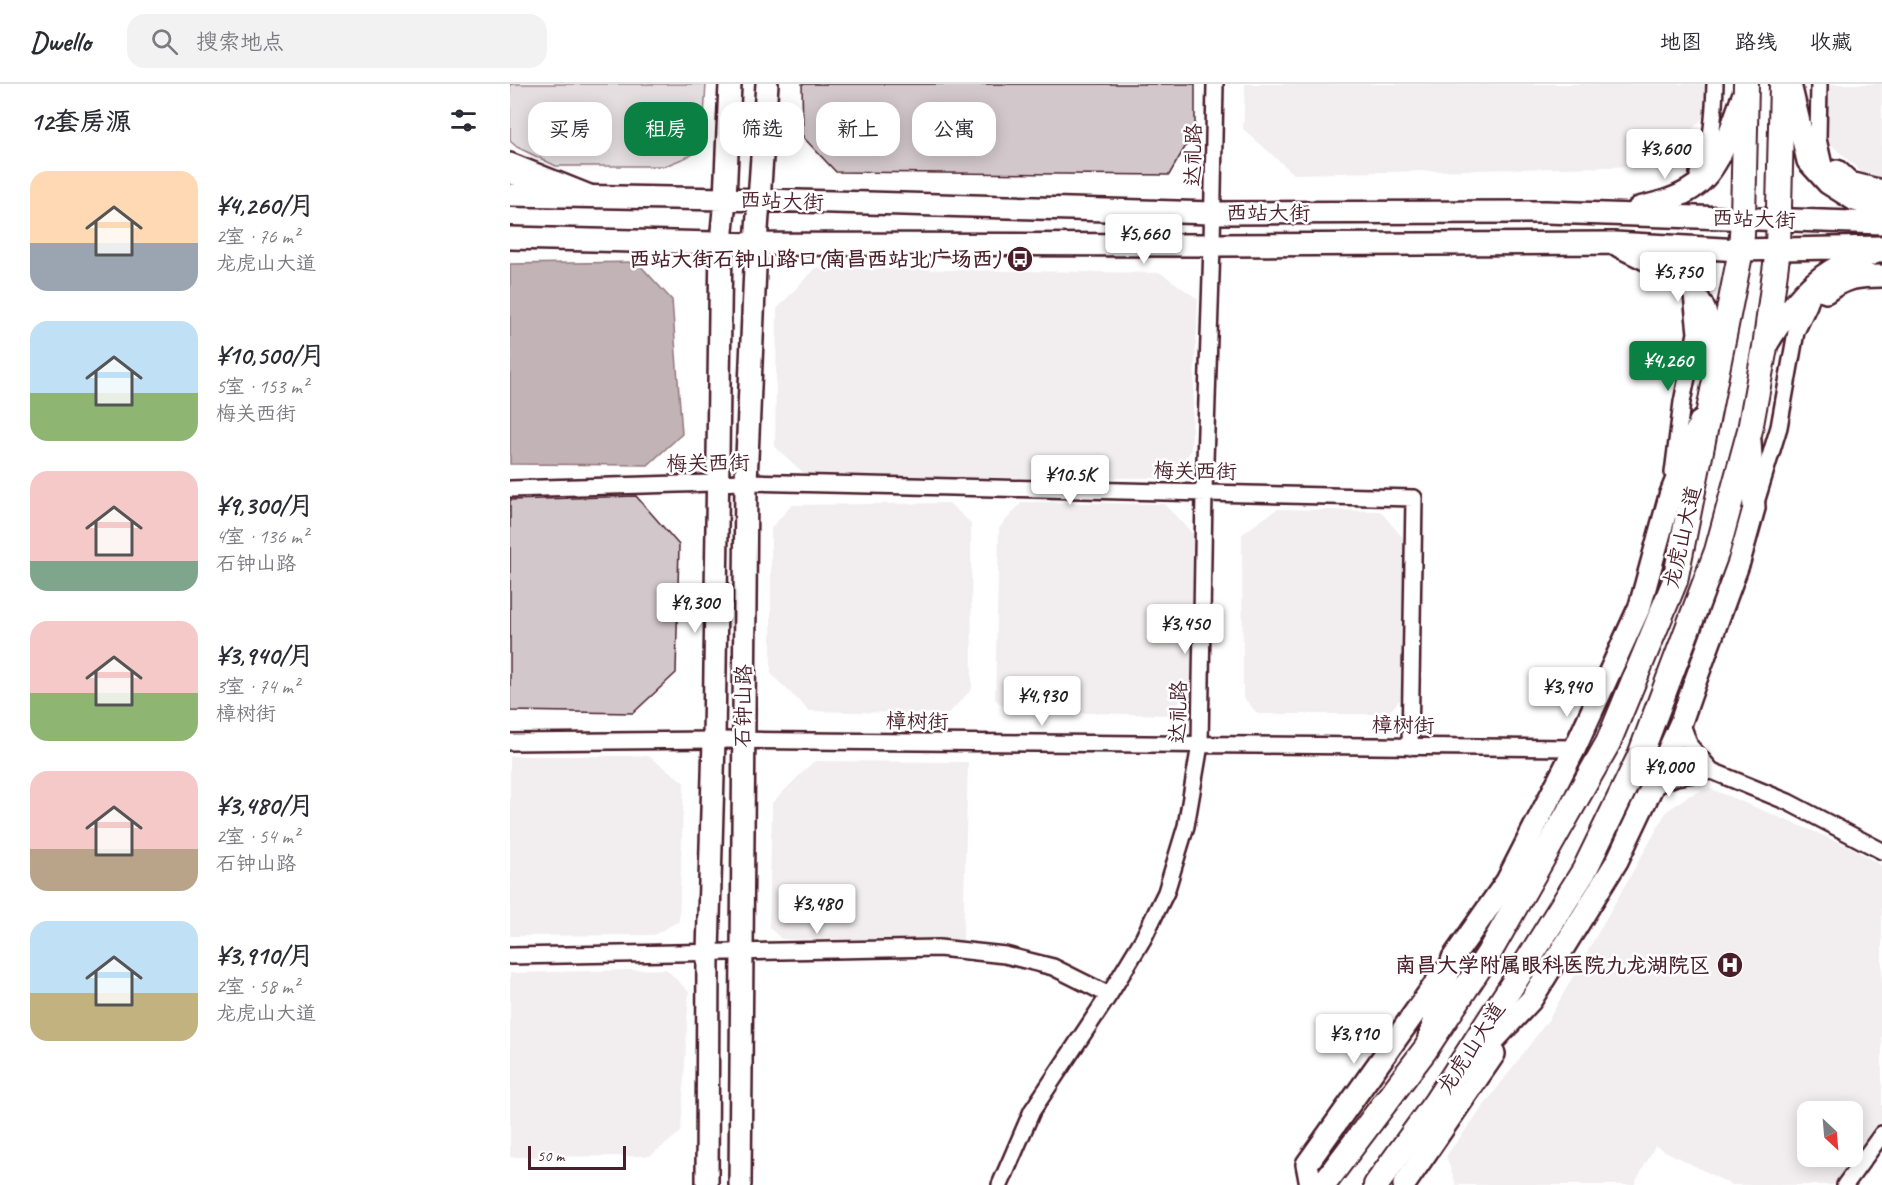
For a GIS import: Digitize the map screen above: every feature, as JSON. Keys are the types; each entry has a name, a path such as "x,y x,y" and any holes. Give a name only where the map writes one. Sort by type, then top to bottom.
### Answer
{"main road":[{"name":"石钟山路","path":"707,1185 708,953 714,740 721,242 730,84"},
{"name":"石钟山路","path":"740,1185 746,482 756,244 767,84"},
{"name":"龙虎山大道","path":"1376,1185 1436,1102 1584,871 1639,758 1717,551 1750,430 1779,249 1782,84"},
{"path":"1791,84 1808,161 1828,183 1855,200 1882,207"},
{"path":"1546,212 1637,209 1669,200 1690,190 1705,177 1721,153 1745,87"},
{"name":"龙虎山大道","path":"1323,1185 1425,1050 1490,953 1608,743 1675,581 1740,250 1743,218 1745,87"},
{"path":"1823,160 1850,183 1882,191"},
{"name":"西站大街","path":"510,195 1213,213 1546,212 1882,223"},
{"name":"西站大街","path":"510,238 756,244 1614,243 1740,250 1882,249"},
{"path":"1311,1185 1307,1164 1507,881 1575,748 1640,606 1670,496 1715,383 1709,328 1703,305 1692,289 1670,273 1614,243"},
{"path":"1764,347 1796,300 1816,282 1833,270 1882,249"},
{"path":"1809,305 1839,282 1861,276 1882,276"},
{"path":"1404,1185 1531,1000 1617,861 1652,787 1681,722 1739,562 1754,508 1750,430"},
{"path":"1425,1050 1453,958"},
{"path":"1436,1102 1531,1000"}],"street":[{"name":"达礼路","path":"1000,1185 1032,1111 1143,939 1166,891 1186,826 1200,745 1215,84"},
{"path":"1690,190 1706,160 1713,127 1715,84"},
{"path":"1819,84 1818,139 1828,183"},
{"path":"510,161 599,196"},
{"path":"510,176 599,196"},
{"path":"1754,508 1779,427 1796,332 1809,305 1816,282"},
{"path":"1670,496 1682,402 1696,333 1692,289"},
{"name":"梅关西街","path":"510,489 746,482 1414,498 1410,747"},
{"path":"1681,722 1690,746 1712,771 1788,802 1882,851"},
{"name":"樟树街","path":"510,742 743,740 1575,748"},
{"path":"1652,787 1676,777 1712,771"},
{"path":"510,956 741,954 939,948 1005,955 1053,968 1109,995"},
{"path":"1845,1185 1882,1134"}],"shaded area":[{"path":"510,84 706,84 705,102 624,102 624,156 690,156 665,166 556,166 535,156 612,156 612,102 528,102 528,152 510,141"},
{"path":"1245,84 1705,84 1703,118 1656,166 1294,174 1243,129"},
{"path":"1826,84 1882,84 1882,177 1867,177 1827,141"},
{"path":"637,262 672,300 682,434 648,465 510,464 510,264"},
{"path":"815,268 1161,273 1198,299 1191,451 1169,478 808,477 775,447 777,309"},
{"path":"1022,502 1164,504 1193,534 1191,688 1168,715 1009,711 995,699 999,528"},
{"path":"949,503 971,523 972,689 948,714 809,711 771,674 771,528 792,505"},
{"path":"1277,509 1380,511 1404,539 1410,687 1388,714 1258,714 1243,697 1242,534"},
{"path":"510,756 648,756 684,782 679,921 654,935 510,936"},
{"path":"814,761 968,762 963,940 781,939 769,927 772,803"},
{"name":"南昌大学附属眼科医院九龙湖院区","path":"1709,788 1851,847 1882,866 1882,1120 1863,1144 1863,1101 1797,1101 1797,1167 1845,1167 1834,1185 1732,1185 1655,1146 1634,1185 1456,1185 1446,1156 1549,1019 1667,811 1688,796"},
{"path":"666,969 689,992 681,1132 650,1156 510,1157 510,973"}],"building":[{"path":"802,84 1195,84 1195,130 1169,175 836,172 821,156 900,156 900,102 816,102 816,151 804,138"},
{"path":"636,496 679,545 676,673 633,713 510,711 510,500"}],"place":[{"name":"西站大街石钟山路口(南昌西站北广场西)","path":"1020,259"},
{"name":"南昌大学附属眼科医院九龙湖院区","path":"1730,965"}]}
